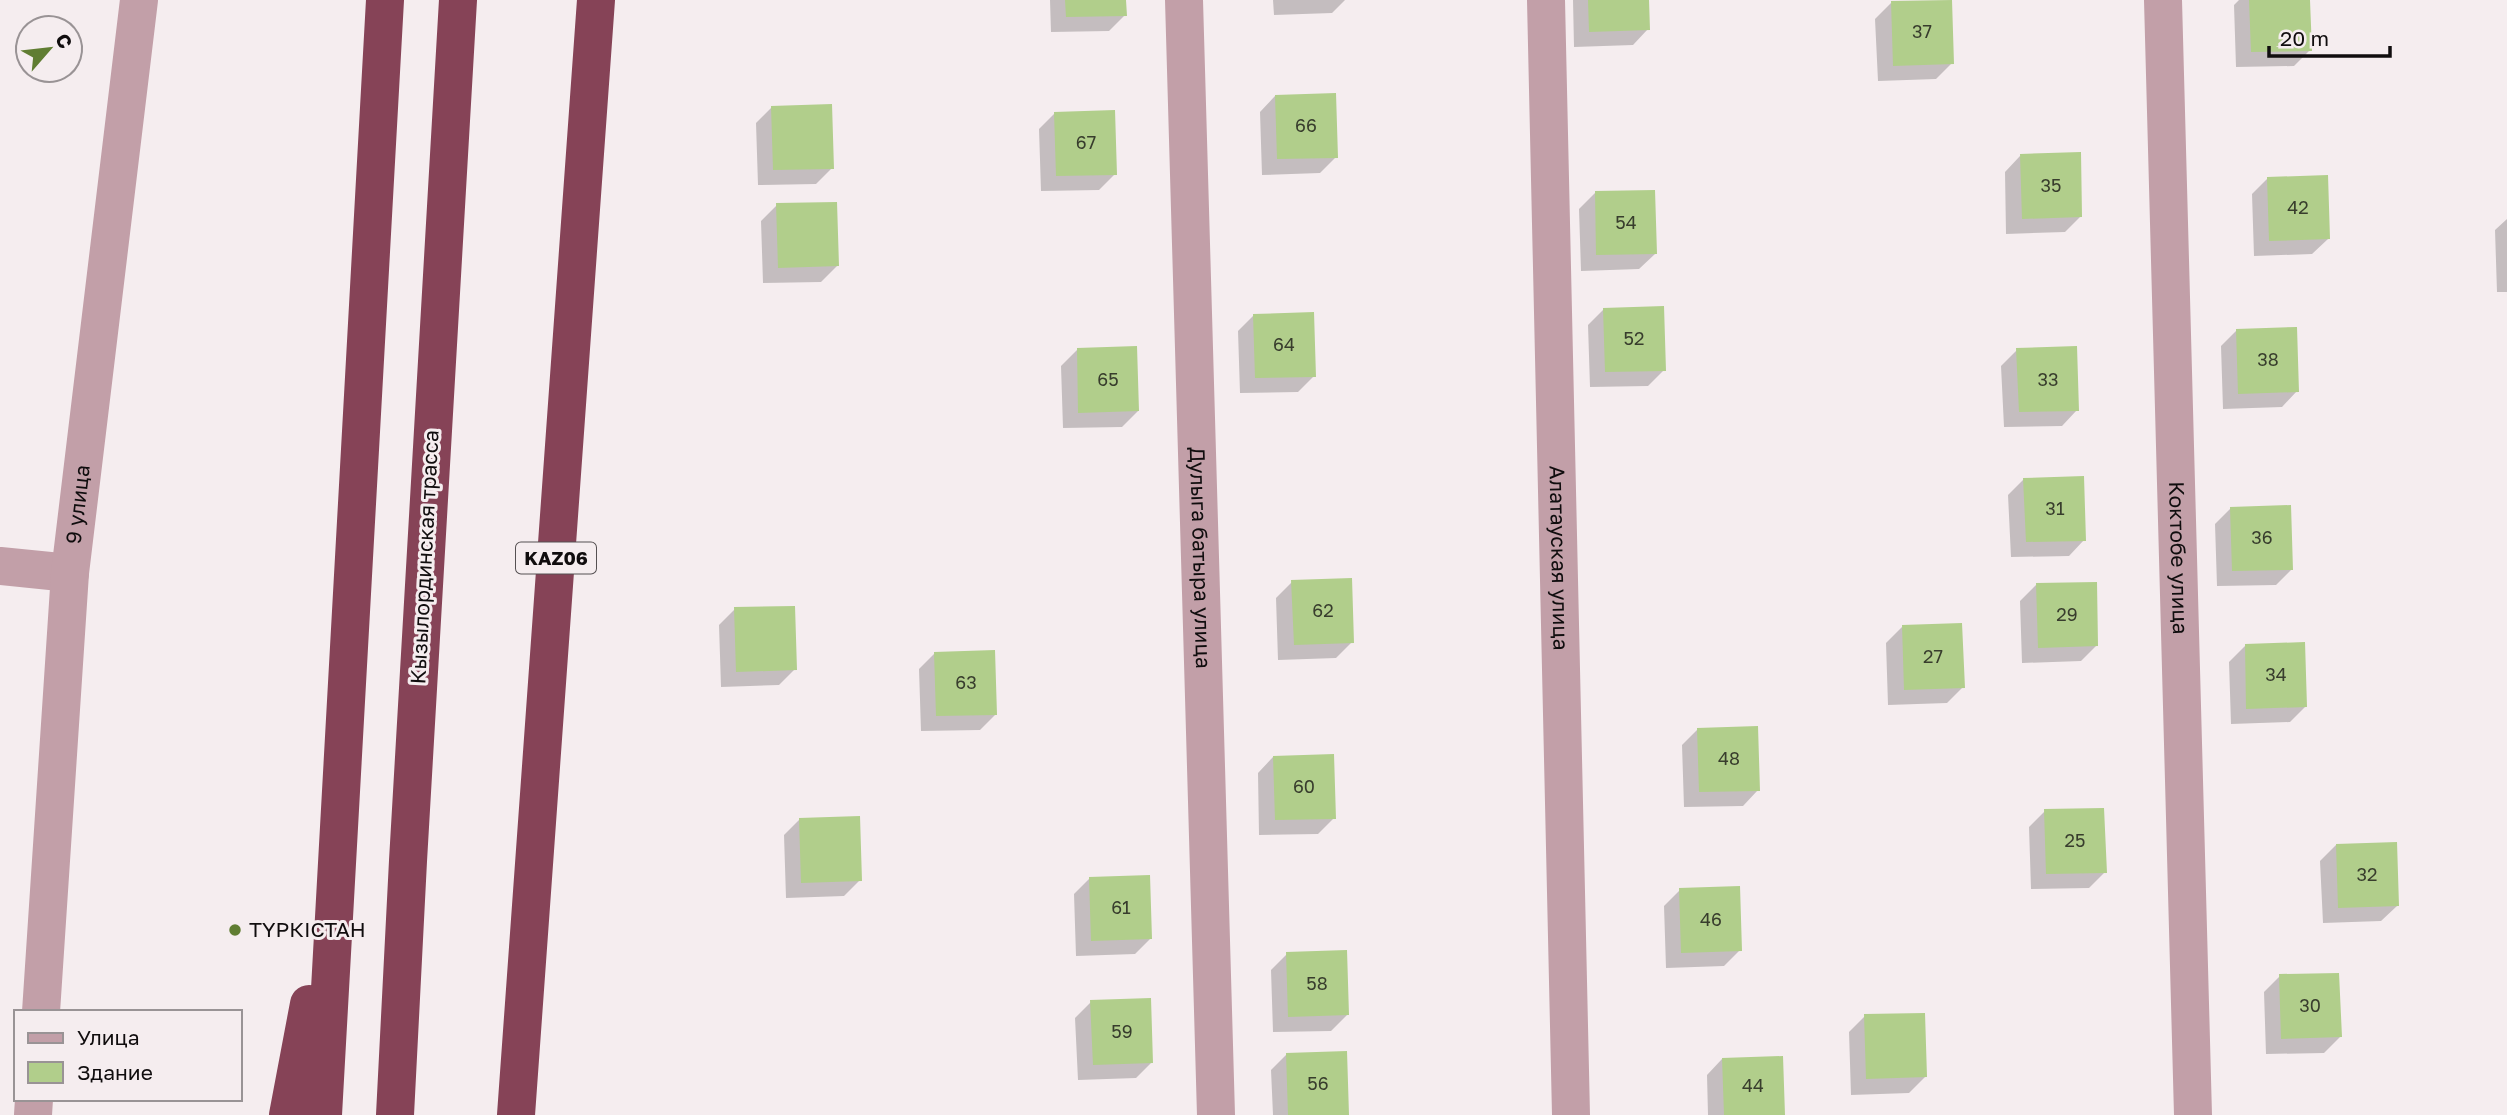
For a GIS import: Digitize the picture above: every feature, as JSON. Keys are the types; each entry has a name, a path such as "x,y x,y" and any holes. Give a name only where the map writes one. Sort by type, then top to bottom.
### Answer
{"highway":[{"path":"323,1115 385,0"},
{"name":"Кызылординская трасса","path":"395,1115 458,0"},
{"name":"KАZ06","path":"516,1115 596,0"},
{"path":"288,1115 338,855"}],"street":[{"name":"9 улица","path":"41,1010 70,573 139,0"},
{"name":"Дулыга батыра улица","path":"1184,0 1216,1115"},
{"name":"Алатауская улица","path":"1546,0 1572,1115"},
{"name":"Коктобе улица","path":"2163,0 2193,1115"},
{"path":"0,566 70,573"}],"building":[{"path":"1065,0 1126,0 1127,16 1066,17"},
{"path":"1588,0 1649,0 1650,30 1589,32"},
{"path":"1952,0 1954,64 1893,66 1891,1"},
{"path":"2249,0 2310,0 2312,51 2251,52"},
{"path":"1336,93 1338,158 1277,159 1275,95"},
{"path":"832,104 834,169 773,170 771,106"},
{"path":"1115,110 1117,175 1056,176 1054,112"},
{"path":"2081,152 2082,217 2022,219 2020,154"},
{"path":"2328,175 2330,239 2269,241 2267,177"},
{"path":"1655,190 1657,254 1596,255 1595,191"},
{"path":"837,202 839,266 778,268 776,203"},
{"path":"1664,306 1666,371 1605,372 1603,308"},
{"path":"1314,312 1316,377 1255,378 1253,314"},
{"path":"2297,327 2299,392 2238,394 2236,329"},
{"path":"1137,346 1139,411 1078,413 1077,348"},
{"path":"2077,346 2079,411 2019,412 2016,348"},
{"path":"2084,476 2086,541 2026,542 2023,478"},
{"path":"2291,505 2293,570 2232,571 2230,507"},
{"path":"1352,578 1354,643 1294,645 1291,580"},
{"path":"2097,582 2098,646 2038,648 2036,583"},
{"path":"795,606 797,670 736,672 734,607"},
{"path":"1962,623 1965,688 1904,690 1902,625"},
{"path":"2305,642 2307,707 2246,709 2245,644"},
{"path":"995,650 997,715 936,716 934,652"},
{"path":"1758,726 1760,791 1699,792 1697,728"},
{"path":"1334,754 1336,819 1275,820 1273,756"},
{"path":"2104,808 2107,873 2046,874 2044,809"},
{"path":"860,816 862,881 801,883 799,818"},
{"path":"2397,842 2399,906 2338,908 2336,844"},
{"path":"1150,875 1152,939 1091,941 1089,877"},
{"path":"1740,886 1742,951 1681,953 1679,888"},
{"path":"1347,950 1349,1015 1288,1017 1286,952"},
{"path":"2339,973 2342,1037 2281,1039 2279,974"},
{"path":"1151,998 1153,1063 1093,1065 1090,1000"},
{"path":"1925,1013 1927,1077 1866,1079 1864,1014"},
{"path":"1347,1051 1349,1115 1288,1115 1286,1053"},
{"path":"1783,1056 1785,1115 1724,1115 1722,1058"}],"place":[{"name":"ТҮРКIСТАН","path":"235,930"}]}
